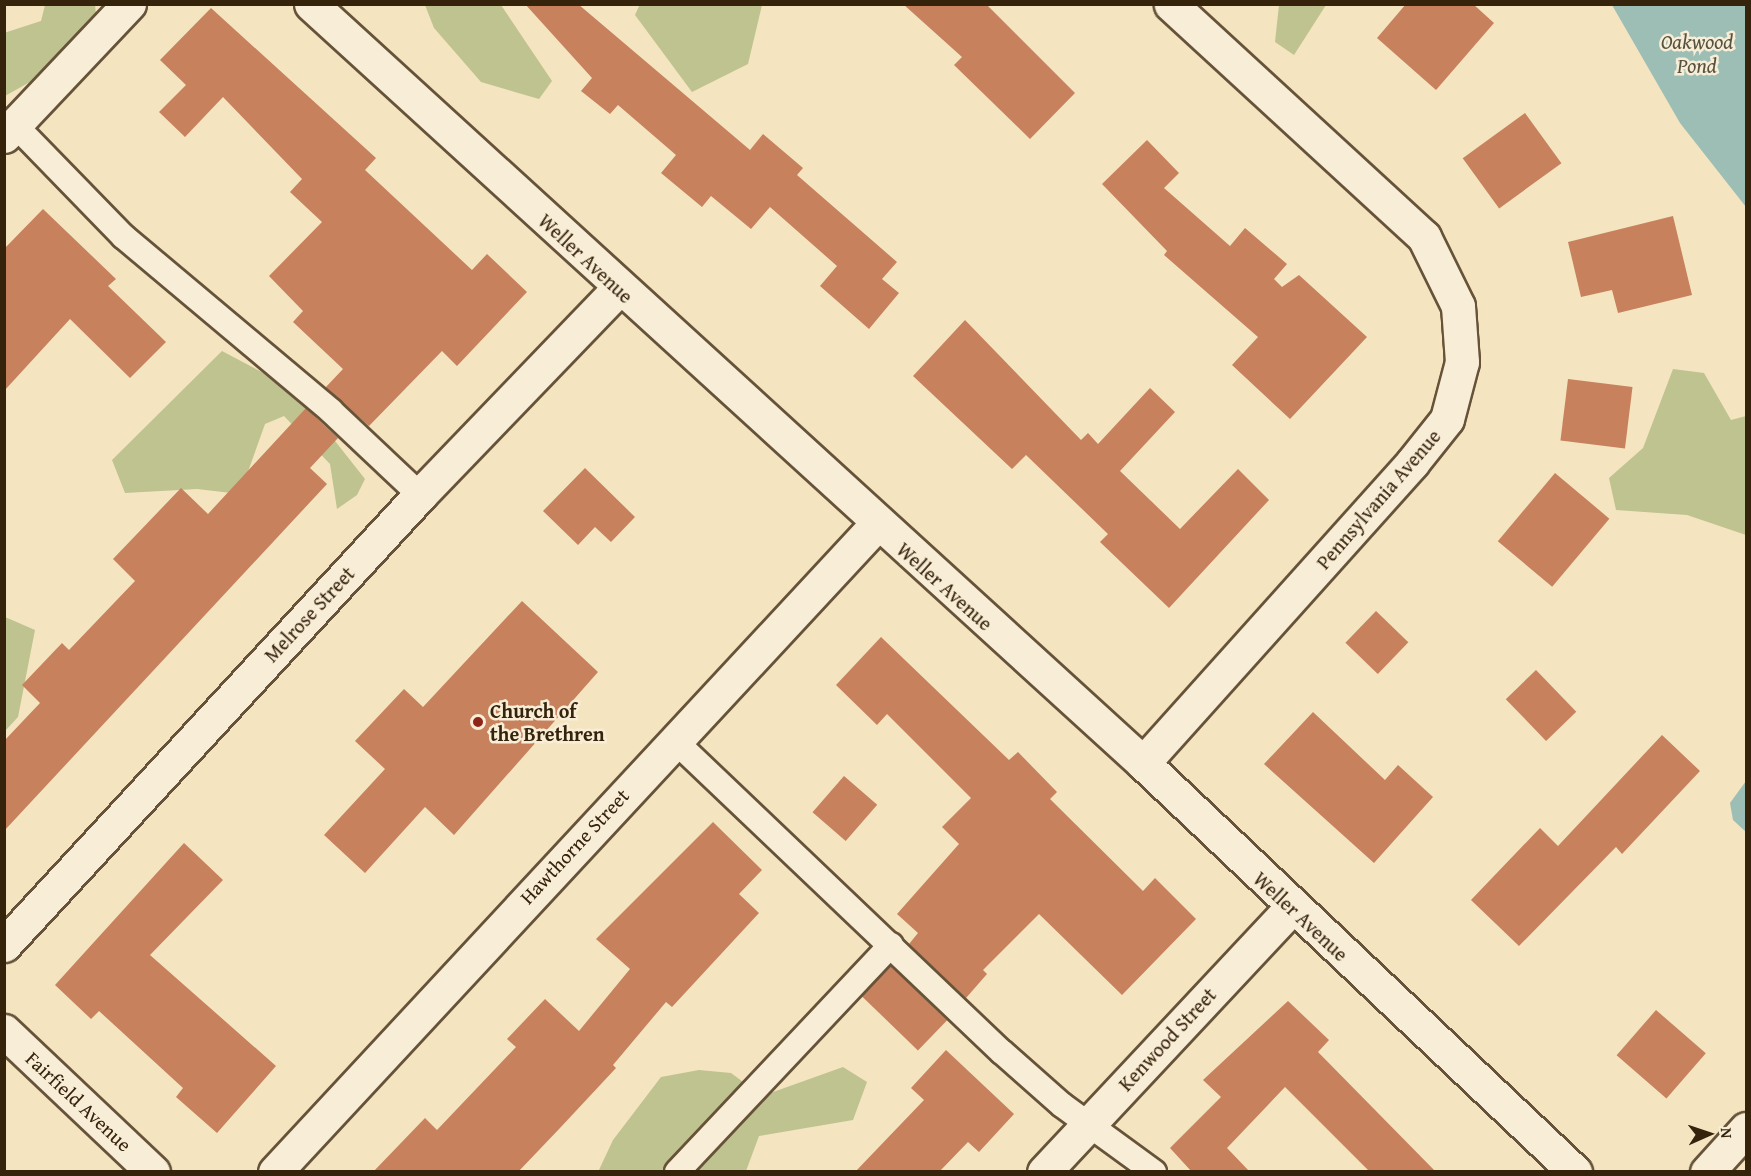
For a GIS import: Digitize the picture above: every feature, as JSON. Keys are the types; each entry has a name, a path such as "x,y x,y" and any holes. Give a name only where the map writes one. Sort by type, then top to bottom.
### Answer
{"street":[{"path":"10,130 129,4"},
{"name":"Weller Avenue","path":"311,4 877,524 1143,764 1291,908 1575,1172"},
{"name":"Pennsylvania Avenue","path":"1143,764 1412,463 1447,419 1462,362 1458,306 1424,237 1171,4"},
{"name":"Melrose Street","path":"4,945 420,495 619,288"},
{"name":"Hawthorne Street","path":"275,1172 673,739 877,524"},
{"name":"Kenwood Street","path":"1044,1172 1291,908"},
{"name":"Fairfield Avenue","path":"4,1031 153,1172"},
{"path":"1707,1172 1746,1129"}],"lane":[{"path":"10,130 124,237 259,348 420,495"},
{"path":"673,739 1002,1052 1088,1124 1154,1172"},
{"path":"677,1172 891,945"}],"green space":[{"path":"640,4 762,5 748,64 692,92 635,15"},
{"path":"45,5 95,5 96,14 37,78 5,96 4,33 41,21"},
{"path":"425,5 501,5 552,81 539,99 481,82 434,28"},
{"path":"1279,5 1326,5 1294,55 1275,42"},
{"path":"222,351 294,389 365,479 357,495 337,509 330,464 284,416 265,424 240,494 197,489 125,493 112,460"},
{"path":"1673,369 1704,373 1731,420 1746,416 1746,535 1687,515 1616,510 1609,478 1643,448"},
{"path":"5,617 35,630 18,717 5,731"},
{"path":"843,1067 867,1082 853,1120 759,1136 746,1171 598,1172 613,1140 661,1077 699,1070 731,1073 762,1096"}],"water":[{"name":"Oakwood Pond","path":"1612,5 1746,5 1746,207 1680,123"},
{"path":"1746,781 1746,832 1733,820 1730,803"}],"building":[{"path":"525,4 578,4 750,150 763,134 803,168 797,175 897,262 882,279 899,293 869,329 820,286 837,266 770,207 751,229 711,196 702,207 661,173 676,155 618,105 610,114 581,91 592,78"},
{"path":"903,4 986,4 1075,93 1030,139 954,65 962,57"},
{"path":"1406,4 1473,4 1494,23 1436,90 1377,38"},
{"path":"211,8 376,158 365,170 472,270 487,254 527,292 457,366 442,351 369,426 325,388 343,369 293,322 303,311 269,276 322,222 290,192 302,179 223,97 185,137 159,112 186,85 160,60"},
{"path":"1525,113 1561,163 1499,208 1463,158"},
{"path":"1147,140 1179,173 1164,188 1230,246 1245,228 1287,264 1274,279 1282,287 1299,275 1367,337 1290,419 1232,365 1258,337 1164,255 1167,251 1102,184"},
{"path":"43,209 116,279 108,286 166,342 130,378 70,319 4,391 4,249"},
{"path":"1673,216 1692,295 1618,313 1612,290 1581,297 1568,242"},
{"path":"965,320 1081,440 1088,433 1098,444 1150,388 1175,412 1120,471 1180,529 1238,469 1269,500 1169,608 1100,542 1108,534 1026,455 1012,469 913,376"},
{"path":"1568,379 1633,387 1625,448 1560,441"},
{"path":"306,408 338,438 310,468 327,484 4,831 4,741 40,703 22,685 62,643 69,650 135,581 113,559 181,488 208,514"},
{"path":"585,468 635,517 611,542 595,527 578,545 543,511"},
{"path":"1555,473 1609,519 1552,587 1498,541"},
{"path":"522,601 598,672 454,835 425,807 365,873 324,835 385,769 355,741 404,689 423,707"},
{"path":"1376,611 1408,642 1378,674 1345,643"},
{"path":"881,637 1009,760 1018,752 1057,792 1050,799 1143,891 1155,878 1196,919 1122,995 1039,914 983,970 987,974 966,998 909,944 918,933 897,914 959,844 942,827 971,798 887,714 877,725 836,685"},
{"path":"1536,670 1576,712 1546,741 1506,699"},
{"path":"1313,712 1385,780 1398,765 1433,797 1374,863 1264,764"},
{"path":"1662,735 1700,771 1622,854 1616,847 1519,946 1471,900 1540,828 1558,846"},
{"path":"844,776 877,805 846,841 813,812"},
{"path":"713,822 762,870 739,894 759,913 672,1007 666,1002 613,1065 616,1068 518,1172 373,1172 425,1118 437,1130 516,1047 507,1039 545,999 579,1031 630,969 596,939"},
{"path":"184,843 223,880 150,955 276,1066 217,1133 176,1097 183,1088 99,1011 91,1019 55,985"},
{"path":"891,966 947,1020 918,1050 862,996"},
{"path":"1288,1001 1329,1040 1318,1052 1436,1172 1370,1172 1285,1087 1227,1148 1250,1172 1192,1172 1170,1148 1221,1097 1203,1080"},
{"path":"1656,1010 1706,1053 1666,1099 1617,1055"},
{"path":"946,1050 1014,1114 979,1152 968,1142 939,1172 855,1172 924,1100 911,1088"}],"place":[{"name":"Church of the Brethren","path":"478,722"}]}
